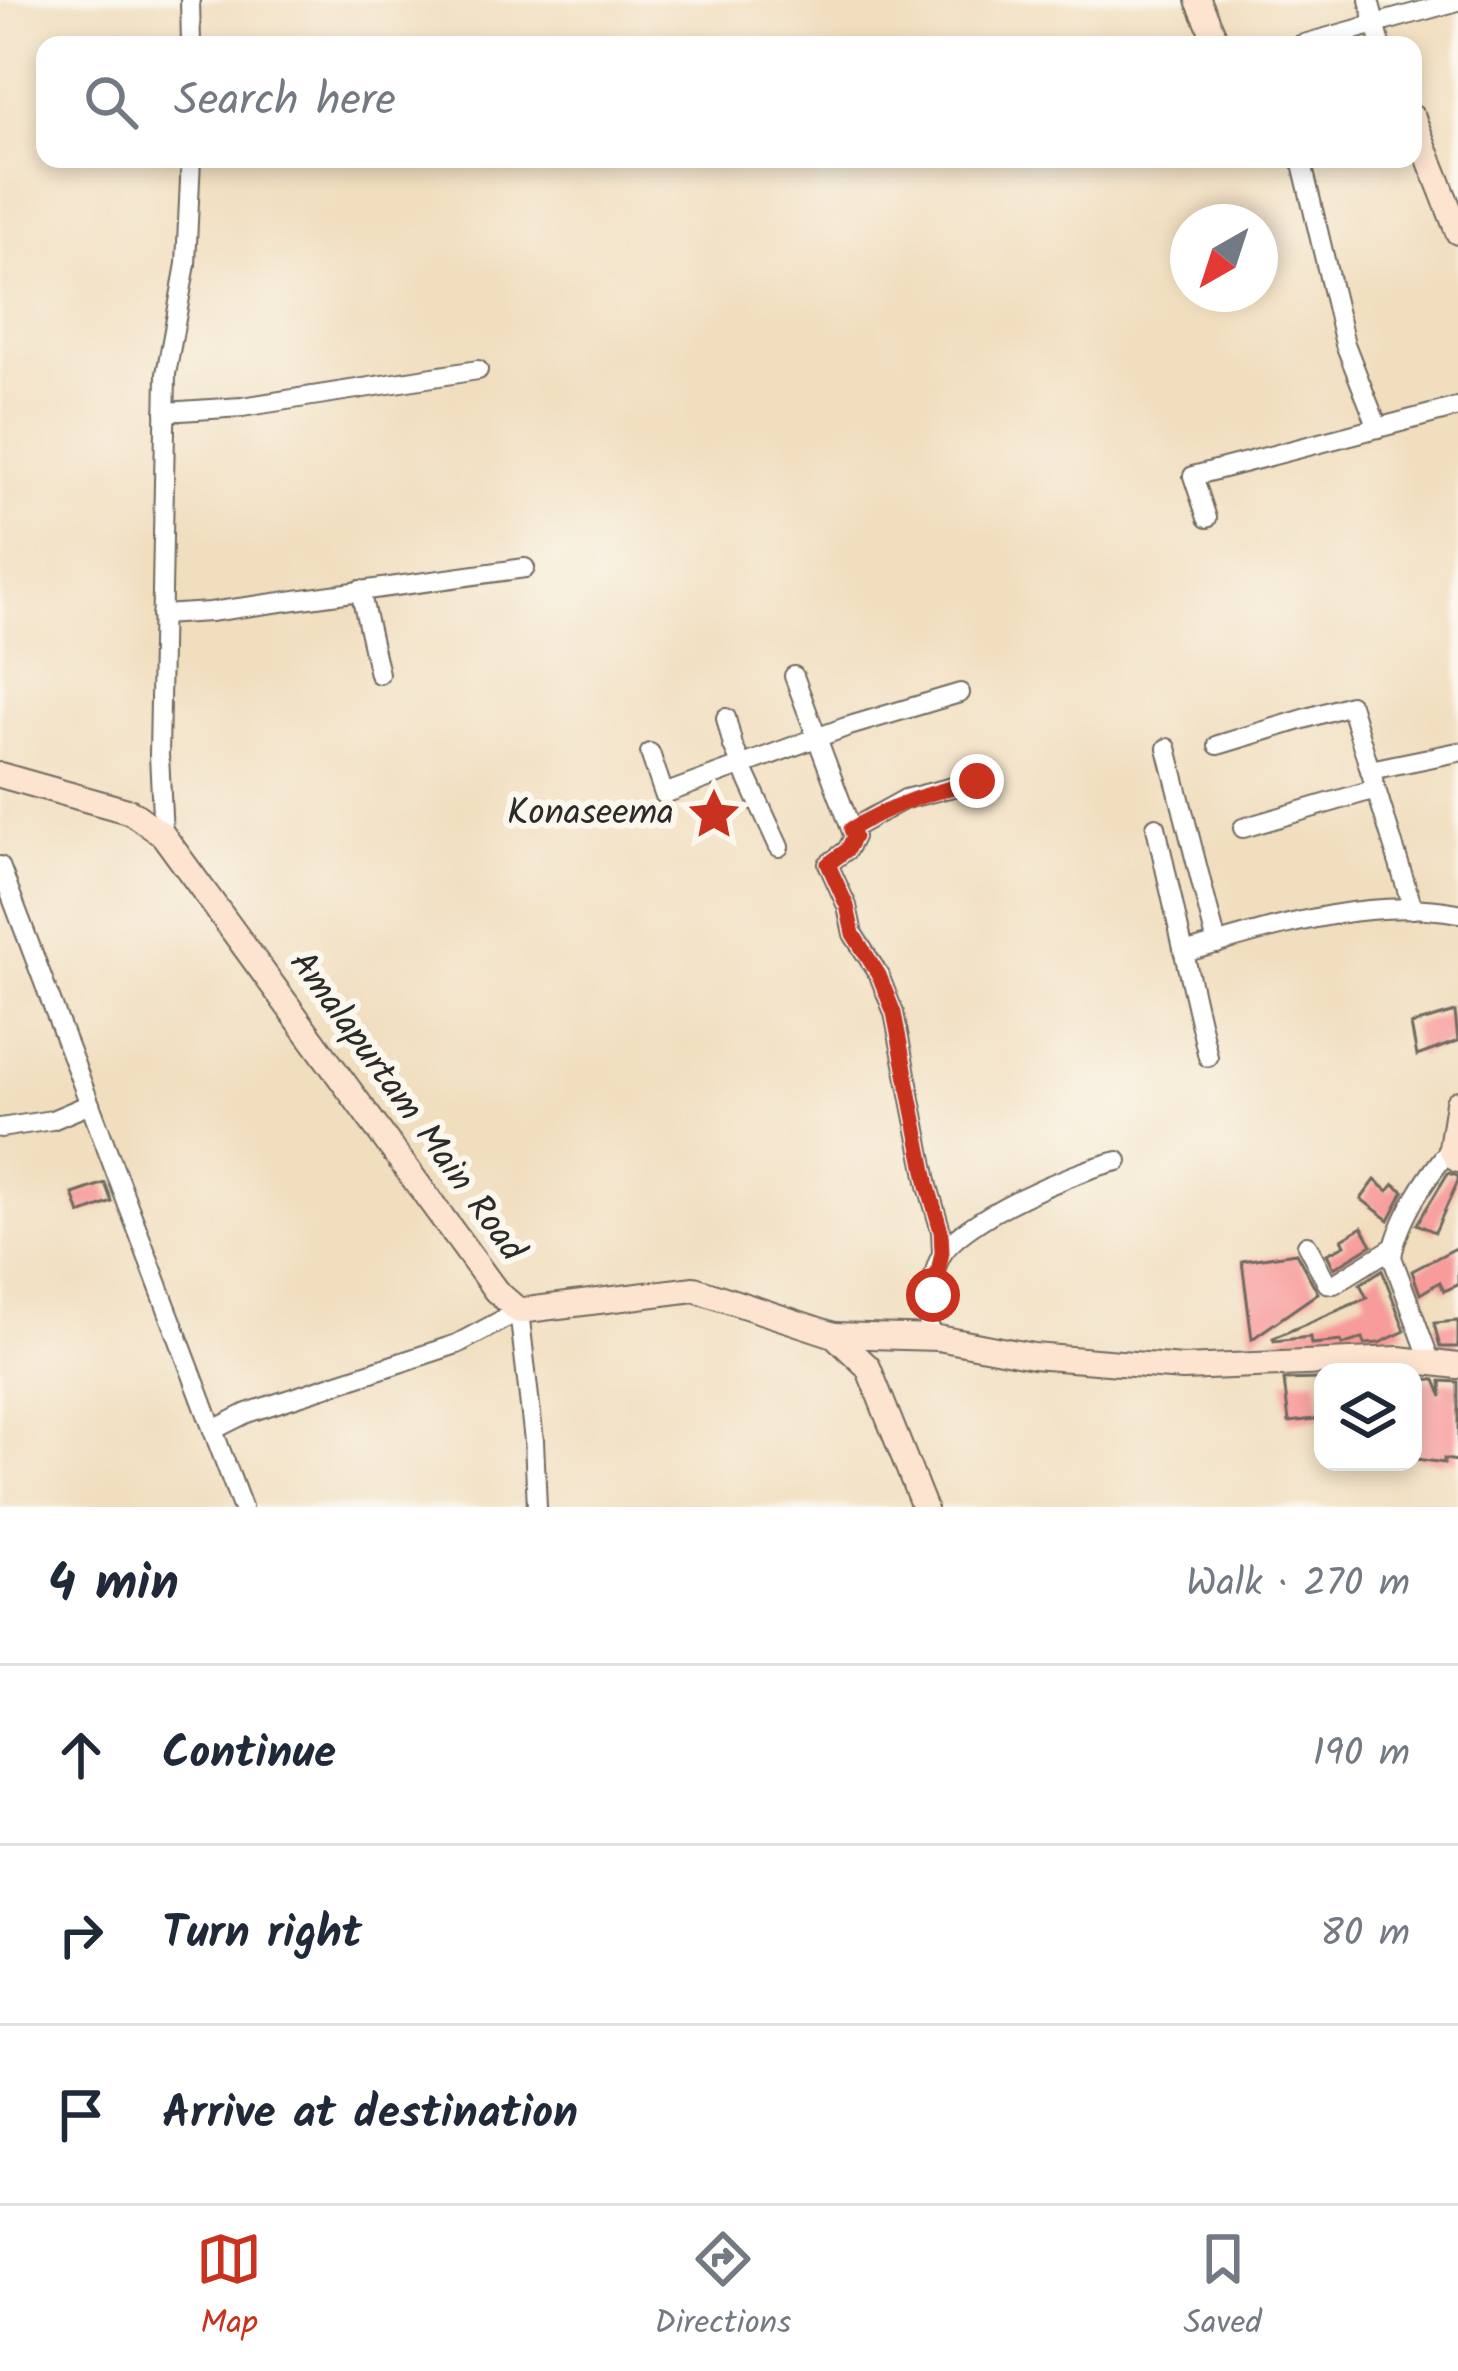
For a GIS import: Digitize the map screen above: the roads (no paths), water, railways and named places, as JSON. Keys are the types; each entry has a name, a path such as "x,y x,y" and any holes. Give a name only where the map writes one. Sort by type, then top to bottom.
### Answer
{"street":[{"path":"190,0 191,36"},
{"path":"1198,0 1214,36"},
{"path":"1370,0 1379,36"},
{"path":"1329,36 1458,1"},
{"path":"1422,141 1458,232"},
{"path":"163,835 166,374 186,264 191,168"},
{"path":"1302,168 1345,344 1378,428"},
{"path":"165,412 242,407 478,370"},
{"path":"1207,518 1193,476 1458,407"},
{"path":"161,615 244,608 525,568"},
{"path":"360,590 379,674"},
{"path":"794,676 854,837 847,850 828,864 847,906 853,934 879,975 894,1013 941,1231 942,1253 927,1339"},
{"path":"650,753 664,794 846,727 960,693"},
{"path":"1218,745 1350,705 1413,909"},
{"path":"726,718 742,767 779,847"},
{"path":"1167,748 1217,944"},
{"path":"1243,828 1458,752"},
{"name":"Amalapurtam Main Road","path":"0,775 131,812 163,835 496,1292 519,1312 694,1288 834,1335"},
{"path":"851,829 905,800 977,781"},
{"path":"1156,827 1208,1057"},
{"path":"0,866 242,1507"},
{"path":"1184,952 1350,912 1413,909 1458,914"},
{"path":"1431,1363 1392,1257 1438,1163 1455,1154 1458,1103"},
{"path":"0,1128 52,1120 90,1104"},
{"path":"942,1253 973,1225 1070,1175 1118,1160"},
{"path":"1307,1245 1327,1283 1334,1285 1394,1247"},
{"path":"213,1430 248,1413 458,1344 519,1312 537,1507"},
{"path":"834,1335 927,1339 1033,1356 1183,1368 1399,1359 1458,1366"},
{"path":"834,1335 868,1367 921,1505"}],"place":[{"name":"Konaseema","path":"714,814"}]}
